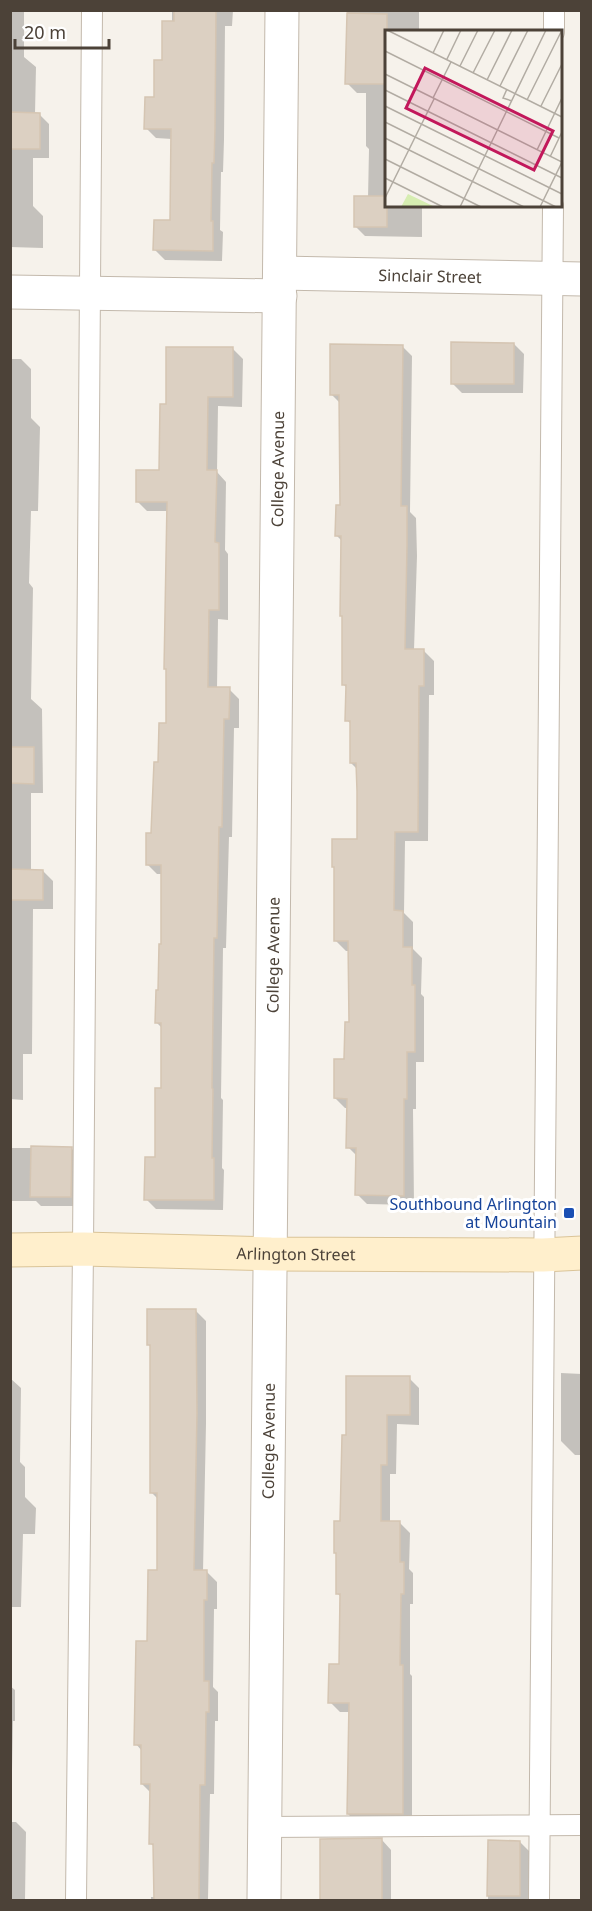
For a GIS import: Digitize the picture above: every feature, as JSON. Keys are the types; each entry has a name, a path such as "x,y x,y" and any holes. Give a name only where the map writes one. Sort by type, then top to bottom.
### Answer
{"main road":[{"name":"Arlington Street","path":"10,1250 83,1249 271,1254 543,1255 582,1253"}],"street":[{"name":"College Avenue","path":"264,1900 282,10"},
{"name":"Sinclair Street","path":"10,292 90,293 280,284 567,279"}],"lane":[{"path":"76,1900 92,10"},
{"path":"554,10 554,30"},
{"path":"539,1900 543,1255 567,279 553,207"},
{"path":"265,1827 582,1825"}],"building":[{"path":"174,10 216,10 215,129 211,221 213,221 213,251 153,250 154,220 170,220 171,129 144,129 145,97 154,97 154,60 162,60 162,21 174,21"},
{"path":"347,13 387,14 385,84 345,84"},
{"path":"10,112 40,113 40,149 10,149"},
{"path":"354,196 385,196 387,227 354,227"},
{"path":"451,342 514,343 514,384 451,384"},
{"path":"330,344 403,345 401,506 407,506 405,649 424,649 424,686 419,686 418,832 395,832 394,910 403,911 403,947 412,947 412,985 415,985 415,1052 407,1052 407,1099 404,1099 404,1196 355,1195 356,1148 346,1148 347,1099 334,1098 334,1059 344,1059 345,1022 349,1022 348,941 334,941 332,839 357,839 357,791 356,763 350,763 350,721 345,721 346,685 342,685 341,536 335,536 336,505 340,505 339,395 330,395"},
{"path":"166,347 233,347 233,397 208,397 207,470 217,470 215,542 219,543 219,610 209,610 208,687 230,687 229,719 224,719 217,938 214,938 212,1158 214,1158 214,1200 144,1200 145,1157 155,1157 155,1088 161,1088 161,1023 155,1023 159,944 161,944 161,865 146,865 146,833 151,833 154,762 158,762 159,723 166,723 166,669 164,669 167,502 136,502 136,470 159,470 160,404 166,404"},
{"path":"10,747 34,747 34,784 10,783"},
{"path":"10,869 43,870 43,900 10,900"},
{"path":"31,1146 72,1147 71,1197 30,1197"},
{"path":"147,1309 196,1309 194,1570 207,1570 207,1600 204,1600 204,1681 209,1681 209,1712 206,1712 205,1785 200,1785 199,1900 154,1900 153,1844 149,1844 150,1784 141,1784 141,1745 134,1745 136,1641 147,1641 148,1570 157,1570 157,1493 150,1493 150,1345 147,1345"},
{"path":"346,1376 410,1376 410,1415 387,1415 387,1465 381,1465 381,1521 400,1521 400,1562 404,1562 400,1665 403,1665 403,1814 347,1814 349,1703 328,1703 329,1664 339,1664 340,1594 336,1594 334,1521 340,1521 342,1435 346,1435"},
{"path":"382,1838 382,1900 320,1900 320,1839"},
{"path":"488,1840 520,1841 520,1896 487,1896"}],"place":[{"name":"Southbound Arlington at Mountain","path":"569,1213"}]}
